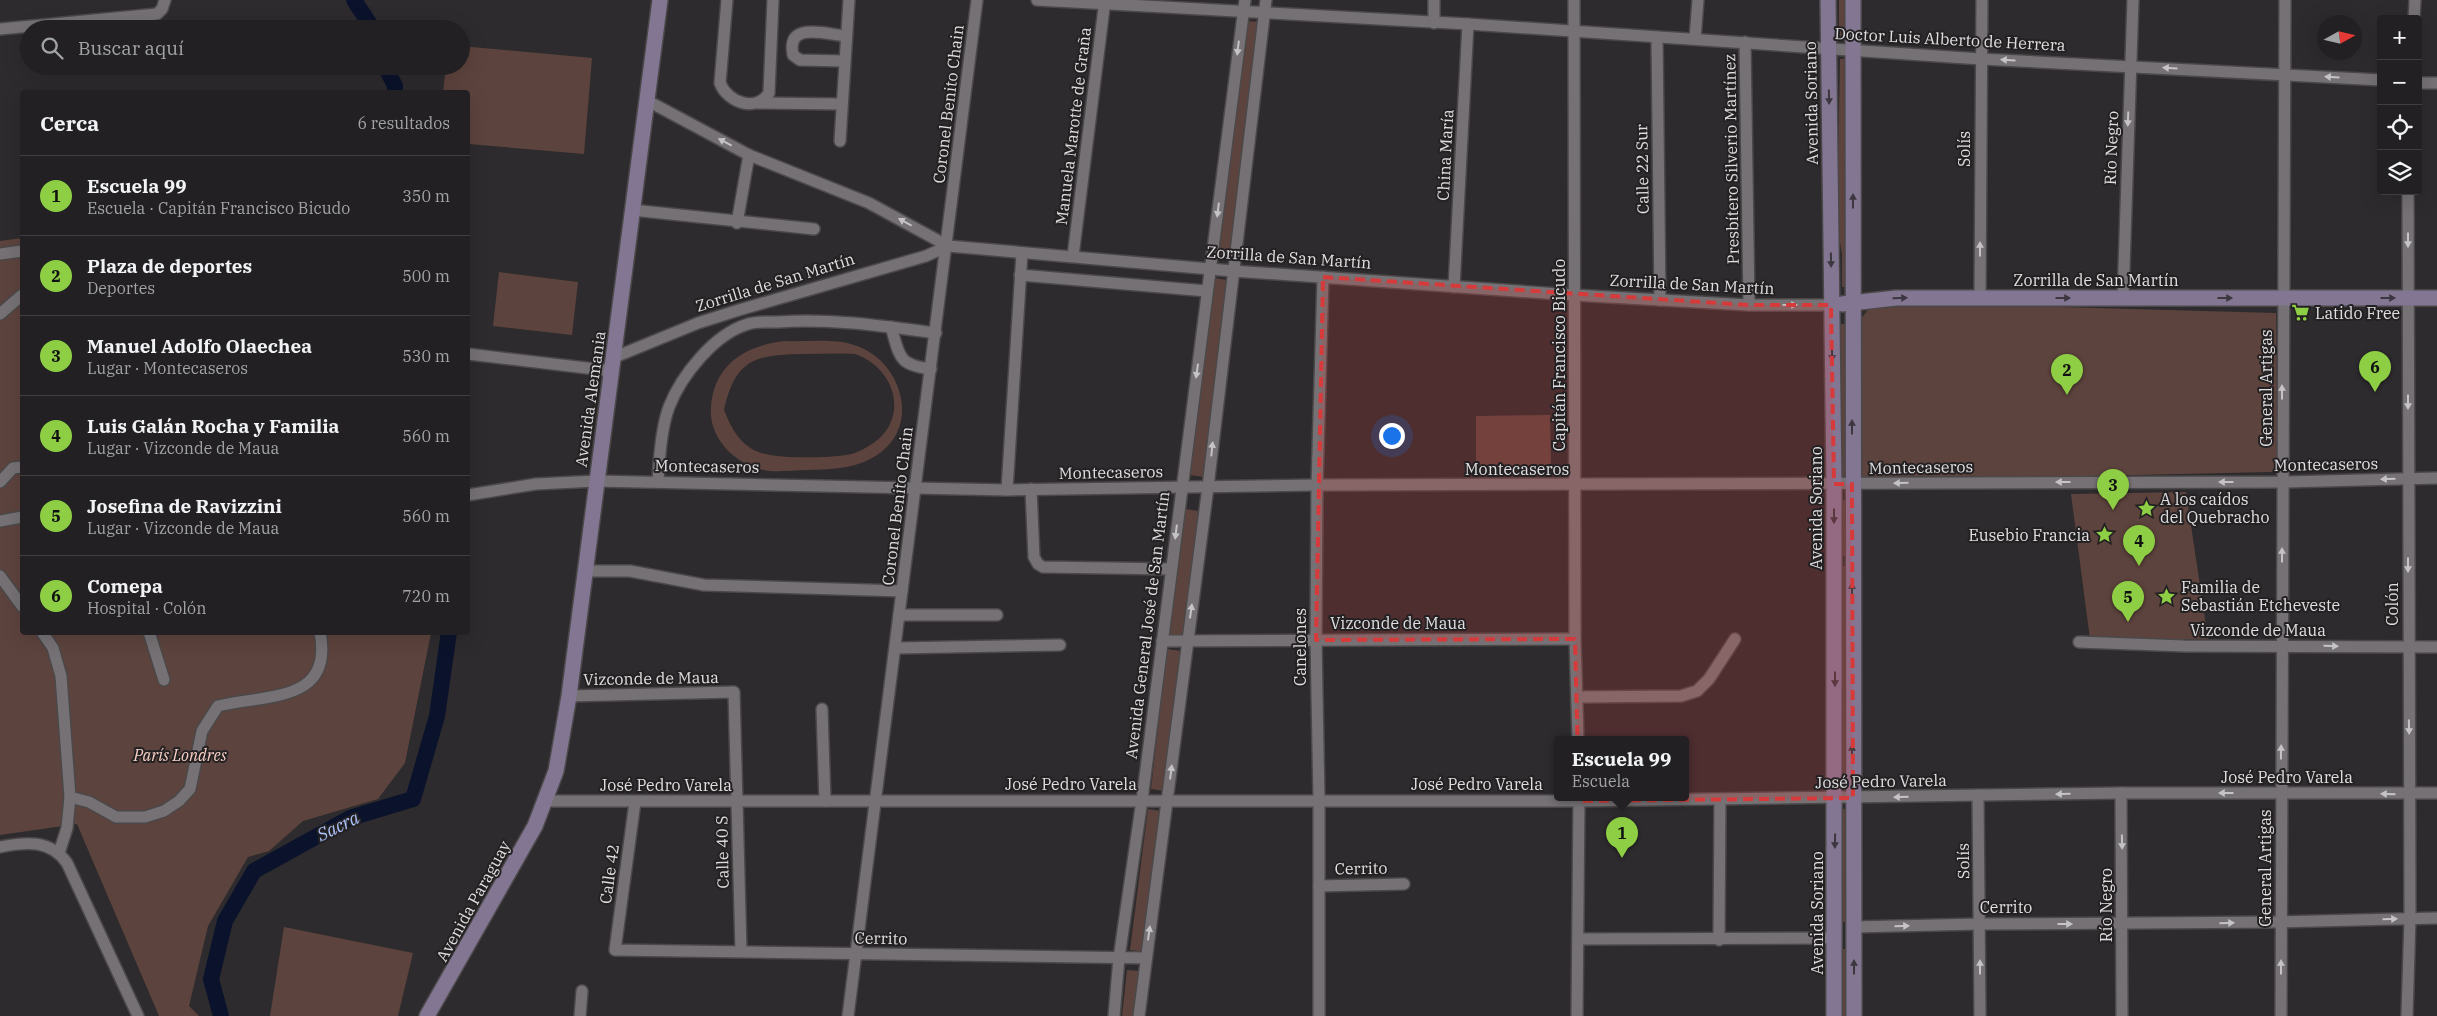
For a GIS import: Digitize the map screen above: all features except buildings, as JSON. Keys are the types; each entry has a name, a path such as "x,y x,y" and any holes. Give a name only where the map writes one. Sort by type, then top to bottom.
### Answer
{"street":[{"path":"94,20 157,14 162,9 164,0"},
{"name":"Avenida Alemania","path":"546,801 556,772 569,696 660,0"},
{"path":"727,0 720,83 724,93 734,101 841,104"},
{"path":"758,103 769,93 773,0"},
{"path":"840,141 849,0"},
{"name":"Coronel Benito Chain","path":"848,1016 948,246 977,0"},
{"name":"Doctor Luis Alberto de Herrera","path":"1038,0 1244,6 1264,13 1468,24 1981,59 2377,80"},
{"path":"1139,1016 1208,487 1266,0"},
{"path":"1434,0 1434,23"},
{"name":"Capitán Francisco Bicudo","path":"1574,0 1575,639 1578,736"},
{"path":"1695,39 1698,0"},
{"name":"Avenida Soriano","path":"1828,0 1834,484 1834,1016"},
{"path":"1852,0 1852,798 1854,1016"},
{"name":"Solís","path":"1980,298 1982,0"},
{"name":"Río Negro","path":"2123,298 2133,0"},
{"name":"General Artigas","path":"2281,1016 2280,793 2285,0"},
{"path":"2414,15 2415,0"},
{"name":"Manuela Marotte de Graña","path":"1073,256 1105,2"},
{"name":"Avenida General José de San Martín","path":"1114,1016 1119,958 1142,800 1244,6"},
{"name":"China María","path":"1454,287 1468,24"},
{"path":"0,29 20,27"},
{"path":"844,61 800,60 792,55 791,45 795,36 803,32 846,36"},
{"name":"Calle 22 Sur","path":"1657,37 1660,300"},
{"name":"Presbítero Silverio Martínez","path":"1745,42 1749,306"},
{"path":"2422,82 2437,83"},
{"name":"Zorrilla de San Martín","path":"646,100 749,155 869,203 948,246 1233,271 1749,306 1831,305 1896,298 2437,298"},
{"path":"737,223 749,155"},
{"name":"Colón","path":"2407,1016 2410,918 2408,195"},
{"path":"632,210 814,230"},
{"name":"Zorrilla de San Martín","path":"613,364 698,324 782,297 926,256 948,246"},
{"path":"0,254 20,250"},
{"path":"1007,490 1022,253"},
{"path":"1020,275 1207,292"},
{"name":"Canelones","path":"1319,1016 1319,800 1316,640 1317,485 1323,277"},
{"path":"0,314 20,297"},
{"path":"658,482 660,458 669,407 695,362 719,338 748,324 807,320 936,333"},
{"path":"891,327 904,362 913,366 931,369"},
{"path":"470,354 613,364"},
{"path":"0,482 6,472 13,468 20,467"},
{"name":"Montecaseros","path":"470,495 536,484 596,481 916,486 1032,490 1317,485 1576,486 2002,481 2282,482 2437,478"},
{"path":"1032,490 1034,557 1038,564 1043,566 1171,569"},
{"path":"0,521 20,517"},
{"path":"1834,557 1852,556"},
{"path":"585,571 630,571 704,585 902,591"},
{"path":"0,576 20,603"},
{"path":"900,615 997,615"},
{"path":"44,635 53,648 61,676 70,797 67,828 59,853"},
{"path":"150,635 164,680"},
{"path":"70,797 88,802 116,817 145,818 164,811 179,801 190,790 202,731 218,706 299,690 315,678 321,662 321,635"},
{"name":"Vizconde de Maua","path":"1162,641 1575,639"},
{"path":"1577,697 1681,696 1697,691 1710,679 1735,639"},
{"name":"Vizconde de Maua","path":"2079,642 2184,646 2437,647"},
{"path":"896,648 1060,645"},
{"name":"Vizconde de Maua","path":"569,696 734,692"},
{"name":"Calle 40 S","path":"734,692 741,951"},
{"path":"822,709 824,801"},
{"name":"Río Negro","path":"2121,793 2122,1016"},
{"name":"José Pedro Varela","path":"1689,799 2121,793 2437,793"},
{"name":"Solís","path":"1978,795 1980,1016"},
{"name":"José Pedro Varela","path":"546,801 1554,799"},
{"path":"1719,940 1720,799"},
{"name":"Avenida Paraguay","path":"427,1016 535,826 546,801"},
{"path":"1577,1016 1579,801"},
{"name":"Calle 42","path":"615,950 635,802"},
{"path":"0,848 20,844 37,844 59,853 67,864 138,1016"},
{"name":"Cerrito","path":"1319,886 1404,884"},
{"name":"Cerrito","path":"1578,939 1719,940 1833,938 1854,927 1980,924 2281,922 2437,918"},
{"name":"Cerrito","path":"615,950 1146,958"},
{"path":"580,1016 582,991"}],"highlighted area":[{"path":"1323,277 1749,305 1831,305 1834,484 1852,484 1853,798 1579,801 1575,639 1316,640"}],"green space":[{"path":"1839,0 1848,0 1848,39 1839,39"},
{"path":"1246,21 1260,22 1231,258 1217,257"},
{"path":"470,47 592,58 584,154 470,144 470,90 443,90 445,75 470,75"},
{"path":"1840,59 1848,59 1846,287 1842,287 1842,254 1837,226"},
{"name":"París Londres","path":"20,238 20,635 431,635 405,763 378,799 303,821 269,851 248,857 208,926 189,1006 199,1016 159,1016 77,824 0,835 0,241"},
{"path":"499,272 578,282 572,335 493,326"},
{"path":"1214,278 1227,280 1204,477 1190,475"},
{"path":"1882,302 2276,313 2278,467 2271,472 1862,481 1858,476 1857,324 1870,307"},
{"path":"1840,324 1848,324 1848,476 1840,476"},
{"path":"785,341 837,342 854,345 870,352 883,363 893,377 900,392 902,409 900,425 893,440 872,458 854,465 836,468 770,471 758,469 737,458 720,441 711,419 713,392 725,368 734,359 745,352 771,343","holes":["801,354 855,354 870,361 881,371 889,384 894,397 894,411 890,424 881,437 854,453 812,457 784,457 760,453 738,437 724,410 734,380 749,364 759,359 771,356"]},
{"path":"1550,415 1551,466 1476,467 1476,416"},
{"path":"2186,492 2208,639 2090,639 2071,494"},
{"path":"1841,500 1848,501 1847,556 1840,556"},
{"path":"1185,509 1198,511 1184,635 1170,634"},
{"path":"1839,566 1847,566 1848,789 1841,789"},
{"path":"1167,649 1181,651 1164,791 1151,789"},
{"path":"1148,809 1161,811 1144,952 1130,950"},
{"path":"1841,809 1848,809 1848,922 1842,922"},
{"path":"284,927 413,953 398,1016 270,1016"},
{"path":"1842,949 1849,949 1849,1016 1842,1016"},
{"path":"1127,970 1140,971 1135,1016 1122,1016"}],"waterway":[{"name":"Sacra","path":"354,0 367,20"},
{"name":"Sacra","path":"390,75 395,90"},
{"name":"Sacra","path":"221,1016 211,979 225,921 254,871 350,818 413,799 437,716 449,635"}],"place":[{"name":"Latido Free","path":"2301,313"},
{"name":"Comepa","path":"2375,392"},
{"name":"Plaza de deportes","path":"2067,395"},
{"name":"A los caídos del Quebracho","path":"2146,508"},
{"name":"Manuel Adolfo Olaechea","path":"2113,510"},
{"name":"Eusebio Francia","path":"2104,535"},
{"name":"Luis Galán Rocha y Familia","path":"2139,566"},
{"name":"Familia de Sebastián Etcheveste","path":"2167,596"},
{"name":"Josefina de Ravizzini","path":"2128,622"},
{"name":"Escuela 99","path":"1622,858"}]}
